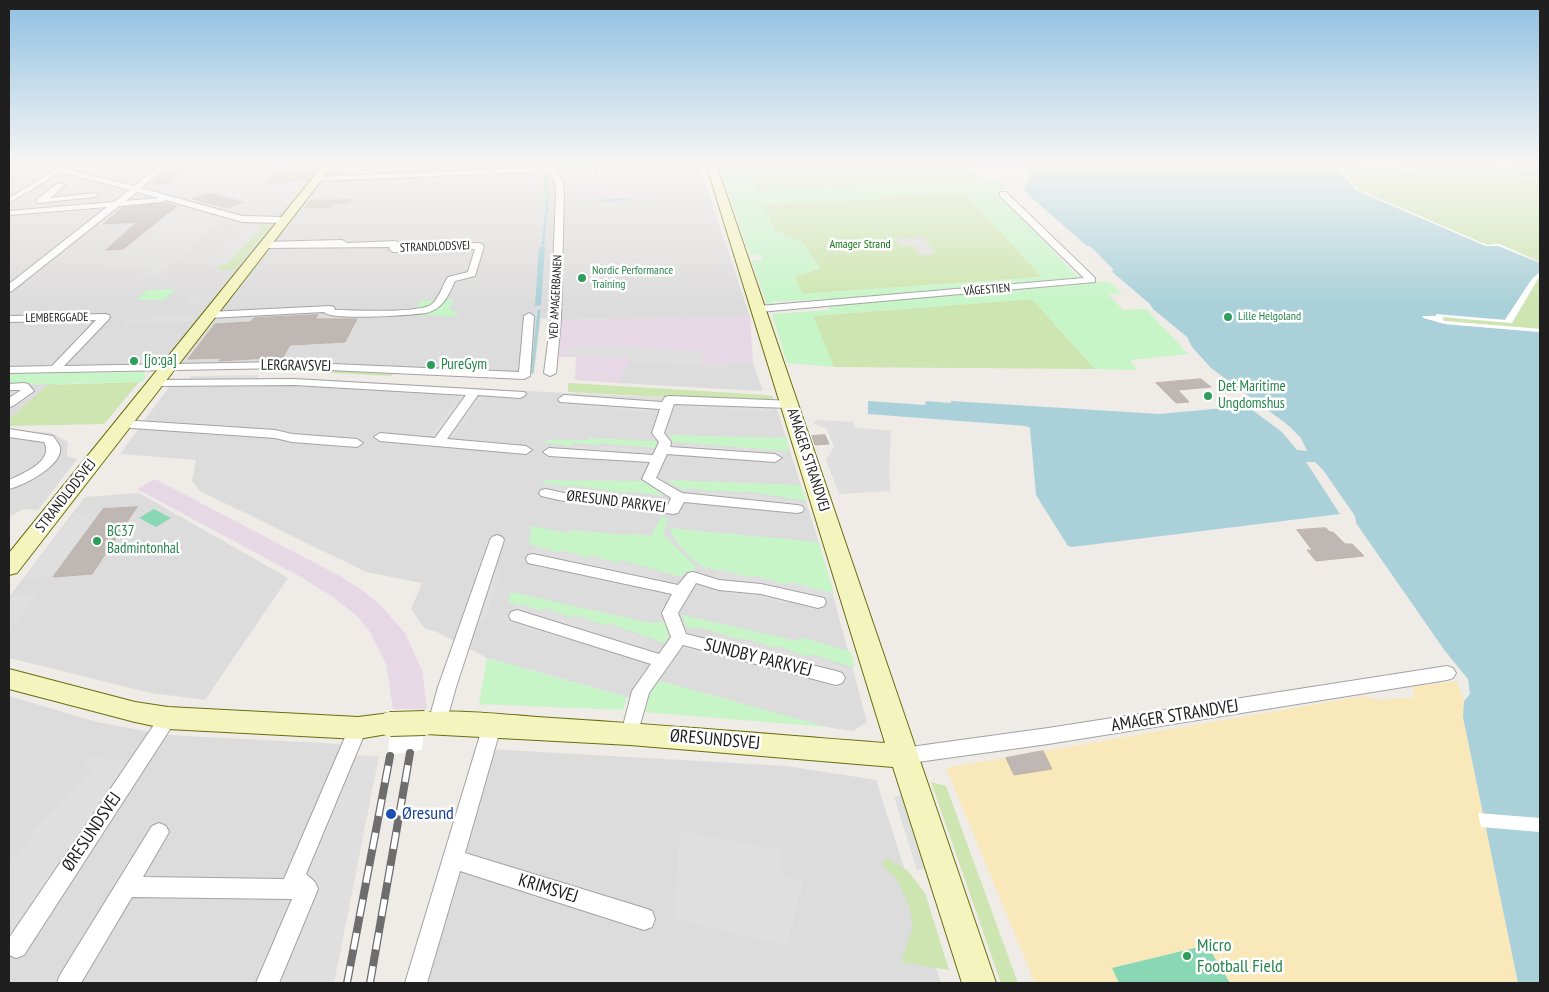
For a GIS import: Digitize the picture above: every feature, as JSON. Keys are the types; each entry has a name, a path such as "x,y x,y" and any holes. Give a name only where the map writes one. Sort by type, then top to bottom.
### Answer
{"street":[{"path":"9,213 39,210"},
{"path":"9,289 109,210"},
{"path":"211,210 242,219 283,220"},
{"name":"STRANDLODSVEJ","path":"9,568 291,210"},
{"name":"VED AMAGERBANEN","path":"550,373 556,319 559,210"},
{"name":"AMAGER STRANDVEJ","path":"726,210 903,756 980,983"},
{"name":"VÅGESTIEN","path":"758,309 1092,280 1020,210"},
{"name":"STRANDLODSVEJ","path":"209,315 330,309 329,312 374,313 429,310 441,300 451,279 472,274 480,246 393,249 396,244 344,246 342,243 264,245"},
{"name":"LERGRAVSVEJ","path":"9,370 300,365 524,376 529,316"},
{"name":"LEMBERGGADE","path":"9,319 105,318 54,370"},
{"name":"LERGRAVSVEJ","path":"155,383 294,382 520,394"},
{"path":"9,387 24,386 28,391 9,404"},
{"path":"439,442 474,392"},
{"path":"564,399 667,406 669,400 790,404"},
{"name":"ØRESUND PARKVEJ","path":"667,406 658,433 665,442 649,479 679,497 797,509"},
{"path":"122,424 275,434 292,438 357,444"},
{"path":"9,432 49,438 52,442 53,453 51,459 43,467 9,485"},
{"path":"380,437 526,450"},
{"path":"549,452 775,458"},
{"name":"ØRESUND PARKVEJ","path":"546,493 564,497 576,496 615,502 629,502 673,510 679,497"},
{"path":"428,726 447,687 497,540"},
{"path":"534,559 682,591"},
{"path":"630,734 641,691 679,638 670,613 682,591 693,577 719,585 761,589 818,602"},
{"path":"517,616 662,661"},
{"name":"SUNDBY PARKVEJ","path":"679,638 836,678"},
{"name":"AMAGER STRANDVEJ","path":"903,756 1048,736 1447,673"},
{"name":"ØRESUNDSVEJ","path":"9,679 135,712 168,718 377,727 428,726 468,734 492,729 526,728 630,734 903,756"},
{"name":"ØRESUNDSVEJ","path":"16,947 168,718"},
{"path":"307,888 294,877 377,727"},
{"path":"416,983 492,729"},
{"path":"68,983 159,832"},
{"name":"KRIMSVEJ","path":"452,860 644,919"},
{"path":"126,887 307,888"},
{"path":"268,983 307,888"}],"shaded area":[{"path":"9,210 714,210 750,317 561,320 541,318 534,374 328,363 9,369"},
{"path":"172,210 192,210 226,220 221,222 157,277 143,278 152,267 103,268 132,245 129,245"},
{"path":"243,227 263,227 226,265 203,265"},
{"path":"924,237 935,254 920,255 913,245 901,246 896,239"},
{"path":"196,294 213,295 205,305 181,305"},
{"path":"153,316 196,316 189,322 123,324 127,320 148,320"},
{"path":"750,317 753,363 730,362 728,366 631,361 619,383 575,380 576,357 559,357 561,320"},
{"path":"579,345 705,351 701,365 630,361 631,358 596,356 597,353 594,353 592,356 564,355 566,347 578,347"},
{"path":"630,361 728,366 729,362 753,363 763,391 619,383"},
{"path":"259,375 253,382 185,384 191,376"},
{"path":"294,378 775,403 819,543 867,722 853,731 627,697 487,658 437,632 424,628 411,609 422,583 366,572 200,491 192,481 196,460 120,454 174,380"},
{"path":"62,380 9,425 9,381"},
{"path":"564,393 658,398 653,412 557,406"},
{"path":"460,395 483,397 454,437 430,435"},
{"path":"688,404 774,409 773,412 687,407"},
{"path":"818,420 854,422 853,427 891,431 889,474 891,491 839,494 826,460 834,447 827,429 813,423"},
{"path":"9,429 52,433 68,442 67,456 77,459 38,510 24,509 9,517"},
{"path":"690,444 787,452 784,464 668,454 671,448 688,450"},
{"path":"571,445 639,449 633,462 547,455 552,446 570,447"},
{"path":"155,479 338,575 362,590 381,606 405,633 422,670 427,709 393,709 386,663 368,629 357,616 333,597 299,576 137,489"},
{"path":"547,484 652,497 649,502 661,505 657,512 537,498"},
{"path":"703,491 743,495 744,493 807,503 802,516 742,507 741,509 682,502 700,497"},
{"path":"139,493 288,578 205,700 151,693 9,658 9,597 85,497"},
{"path":"99,513 51,577 24,579 74,514"},
{"path":"537,546 559,553 562,550 588,558 591,555 619,564 621,561 661,573 657,579 670,583 664,592 616,578 586,573 583,576 523,561"},
{"path":"723,570 751,578 753,575 787,585 789,582 831,593 822,611 789,602 787,604 757,596 755,599 693,585 700,574 714,578 719,571"},
{"path":"500,572 485,621 477,621 492,573"},
{"path":"38,594 9,633 9,601 14,595"},
{"path":"520,604 542,612 545,609 572,619 574,616 606,628 608,625 648,639 643,647 657,651 648,663 572,638 569,641 540,631 538,633 504,620"},
{"path":"719,636 741,643 744,640 775,651 777,648 809,659 811,656 854,671 844,691 809,679 807,682 774,670 772,672 739,661 737,663 705,652 703,655 679,647 687,637 712,646"},
{"path":"9,696 97,722 167,735 341,744 296,897 260,983 9,983"},
{"path":"488,749 787,766 876,780 941,983 413,983"},
{"path":"91,755 109,759 133,760 9,947 9,861 34,836 29,834 94,767 82,764"},
{"path":"339,755 379,756 334,983 260,983 296,897"},
{"path":"902,795 926,868 917,870 894,797"},
{"path":"680,831 783,850 780,861 783,876 803,881 787,946 674,919"}],"green space":[{"path":"734,210 766,210 775,231 802,242 820,268 795,277 803,294 1042,277 981,210 1015,210 1076,275 1094,282 1108,281 1122,293 1108,294 1123,310 1146,309 1188,354 1130,360 1137,370 1095,369 1032,299 813,316 834,367 787,363 772,314 830,310 826,299 771,302 773,307 768,307 752,261 763,260 760,254 750,255"},
{"name":"Amager Strand","path":"765,210 981,210 1042,277 802,294 795,277 820,268 802,242 775,231"},
{"path":"1406,210 1540,210 1540,262 1500,244 1487,245"},
{"path":"267,224 270,226 234,270 220,270 220,265 226,264 262,227 256,227 258,225"},
{"path":"1540,275 1540,329 1444,321 1442,317 1512,323"},
{"path":"176,289 164,300 137,300 147,290"},
{"path":"453,299 450,310 458,312 457,315 450,317 413,316 420,301"},
{"path":"1032,299 1095,369 834,367 812,316"},
{"path":"265,367 318,367 394,372 391,376 297,371 262,372"},
{"path":"143,372 146,377 142,382 9,385 9,374"},
{"path":"139,382 104,424 9,426 9,419 48,385"},
{"path":"568,383 766,395 772,396 775,403 568,392"},
{"path":"669,435 787,438 789,451 673,442"},
{"path":"589,438 655,441 658,443 656,448 600,443 599,445 572,443 570,446 545,443 547,440 588,440"},
{"path":"543,480 642,481 666,496 627,491 626,493 571,485 569,487 543,483"},
{"path":"666,480 800,485 807,501 744,491 742,493 717,490 716,492 688,488 686,491"},
{"path":"154,509 171,518 156,527 139,518"},
{"path":"661,517 668,518 664,532 665,536 696,567 693,572 686,571 681,577 621,560 619,563 592,556 589,558 560,553 529,544 531,526 568,533 571,530 651,536"},
{"path":"670,528 819,543 834,594 789,582 787,585 702,566 678,543"},
{"path":"511,592 651,623 665,621 669,637 664,643 608,623 606,626 575,615 572,618 545,608 542,611 521,604 519,606 508,602"},
{"path":"682,615 797,641 800,637 851,652 855,668 811,654 809,657 777,646 775,648 699,627 696,629 686,626"},
{"path":"487,658 627,697 623,710 479,704"},
{"path":"657,680 827,727 643,712 650,688"},
{"path":"931,782 946,786 1018,983 1001,983"},
{"path":"887,858 908,871 925,893 949,970 901,962 913,927 909,906 898,881 881,864"},
{"name":"Micro Football Field","path":"1207,945 1230,983 1119,983 1112,968"}],"sand":[{"path":"1457,681 1464,701 1463,717 1518,983 1035,983 946,768 1363,696 1379,700 1415,697 1412,687"}],"water":[{"path":"1046,210 1403,210 1486,246 1499,246 1540,263 1540,272 1532,279 1505,320 1422,316 1445,324 1540,332 1540,983 1518,983 1463,717 1464,701 1470,694 1468,679 1445,651 1356,523 1355,516 1323,470 1315,462 1306,462 1340,514 1072,547 1068,546 1036,495 1030,428 1026,426 868,414 868,401 925,405 926,401 951,403 951,401 1159,414 1247,406 1282,432 1297,450 1307,451 1301,438 1288,425 1211,368 1192,347 1187,337 1111,271 1114,270 1090,246 1087,246"},
{"path":"545,247 541,305 535,306 539,248"}],"pier":[{"path":"1403,210 1487,245 1500,244 1540,263 1499,246 1486,246"},
{"path":"1540,272 1512,323 1442,317 1444,321 1540,329 1540,332 1445,324 1422,316 1436,316 1436,314 1505,320 1532,279"},
{"path":"391,710 426,710 422,750 388,755"},
{"path":"1478,813 1540,818 1540,832 1481,827"}],"building":[{"path":"119,210 172,210 123,249 106,250 137,222 103,224"},
{"path":"318,315 315,319 357,319 345,342 290,345 283,357 219,361 221,358 188,359 215,324 250,322 254,318"},
{"name":"Det Maritime Ungdomshus","path":"1201,379 1211,387 1178,390 1189,402 1176,403 1156,383"},
{"path":"825,435 829,444 815,445 812,436"},
{"name":"BC37 Badmintonhal","path":"137,507 92,574 53,577 103,509"},
{"path":"1326,528 1345,544 1352,544 1364,556 1316,561 1307,550 1312,550 1297,530"},
{"path":"1043,751 1052,769 1014,775 1006,758"}],"waterway":[{"path":"543,244 546,214"},
{"path":"532,372 539,311"}],"railway":[{"path":"370,983 410,753"},
{"path":"347,983 390,756"}],"place":[{"name":"Nordic Performance Training","path":"582,278"},
{"name":"Lille Helgoland","path":"1228,317"},
{"name":"[jo:ga]","path":"134,361"},
{"name":"PureGym","path":"431,365"},
{"name":"Det Maritime Ungdomshus","path":"1208,396"},
{"name":"BC37 Badmintonhal","path":"97,541"},
{"name":"Øresund","path":"391,814"},
{"name":"Micro Football Field","path":"1187,956"}]}
